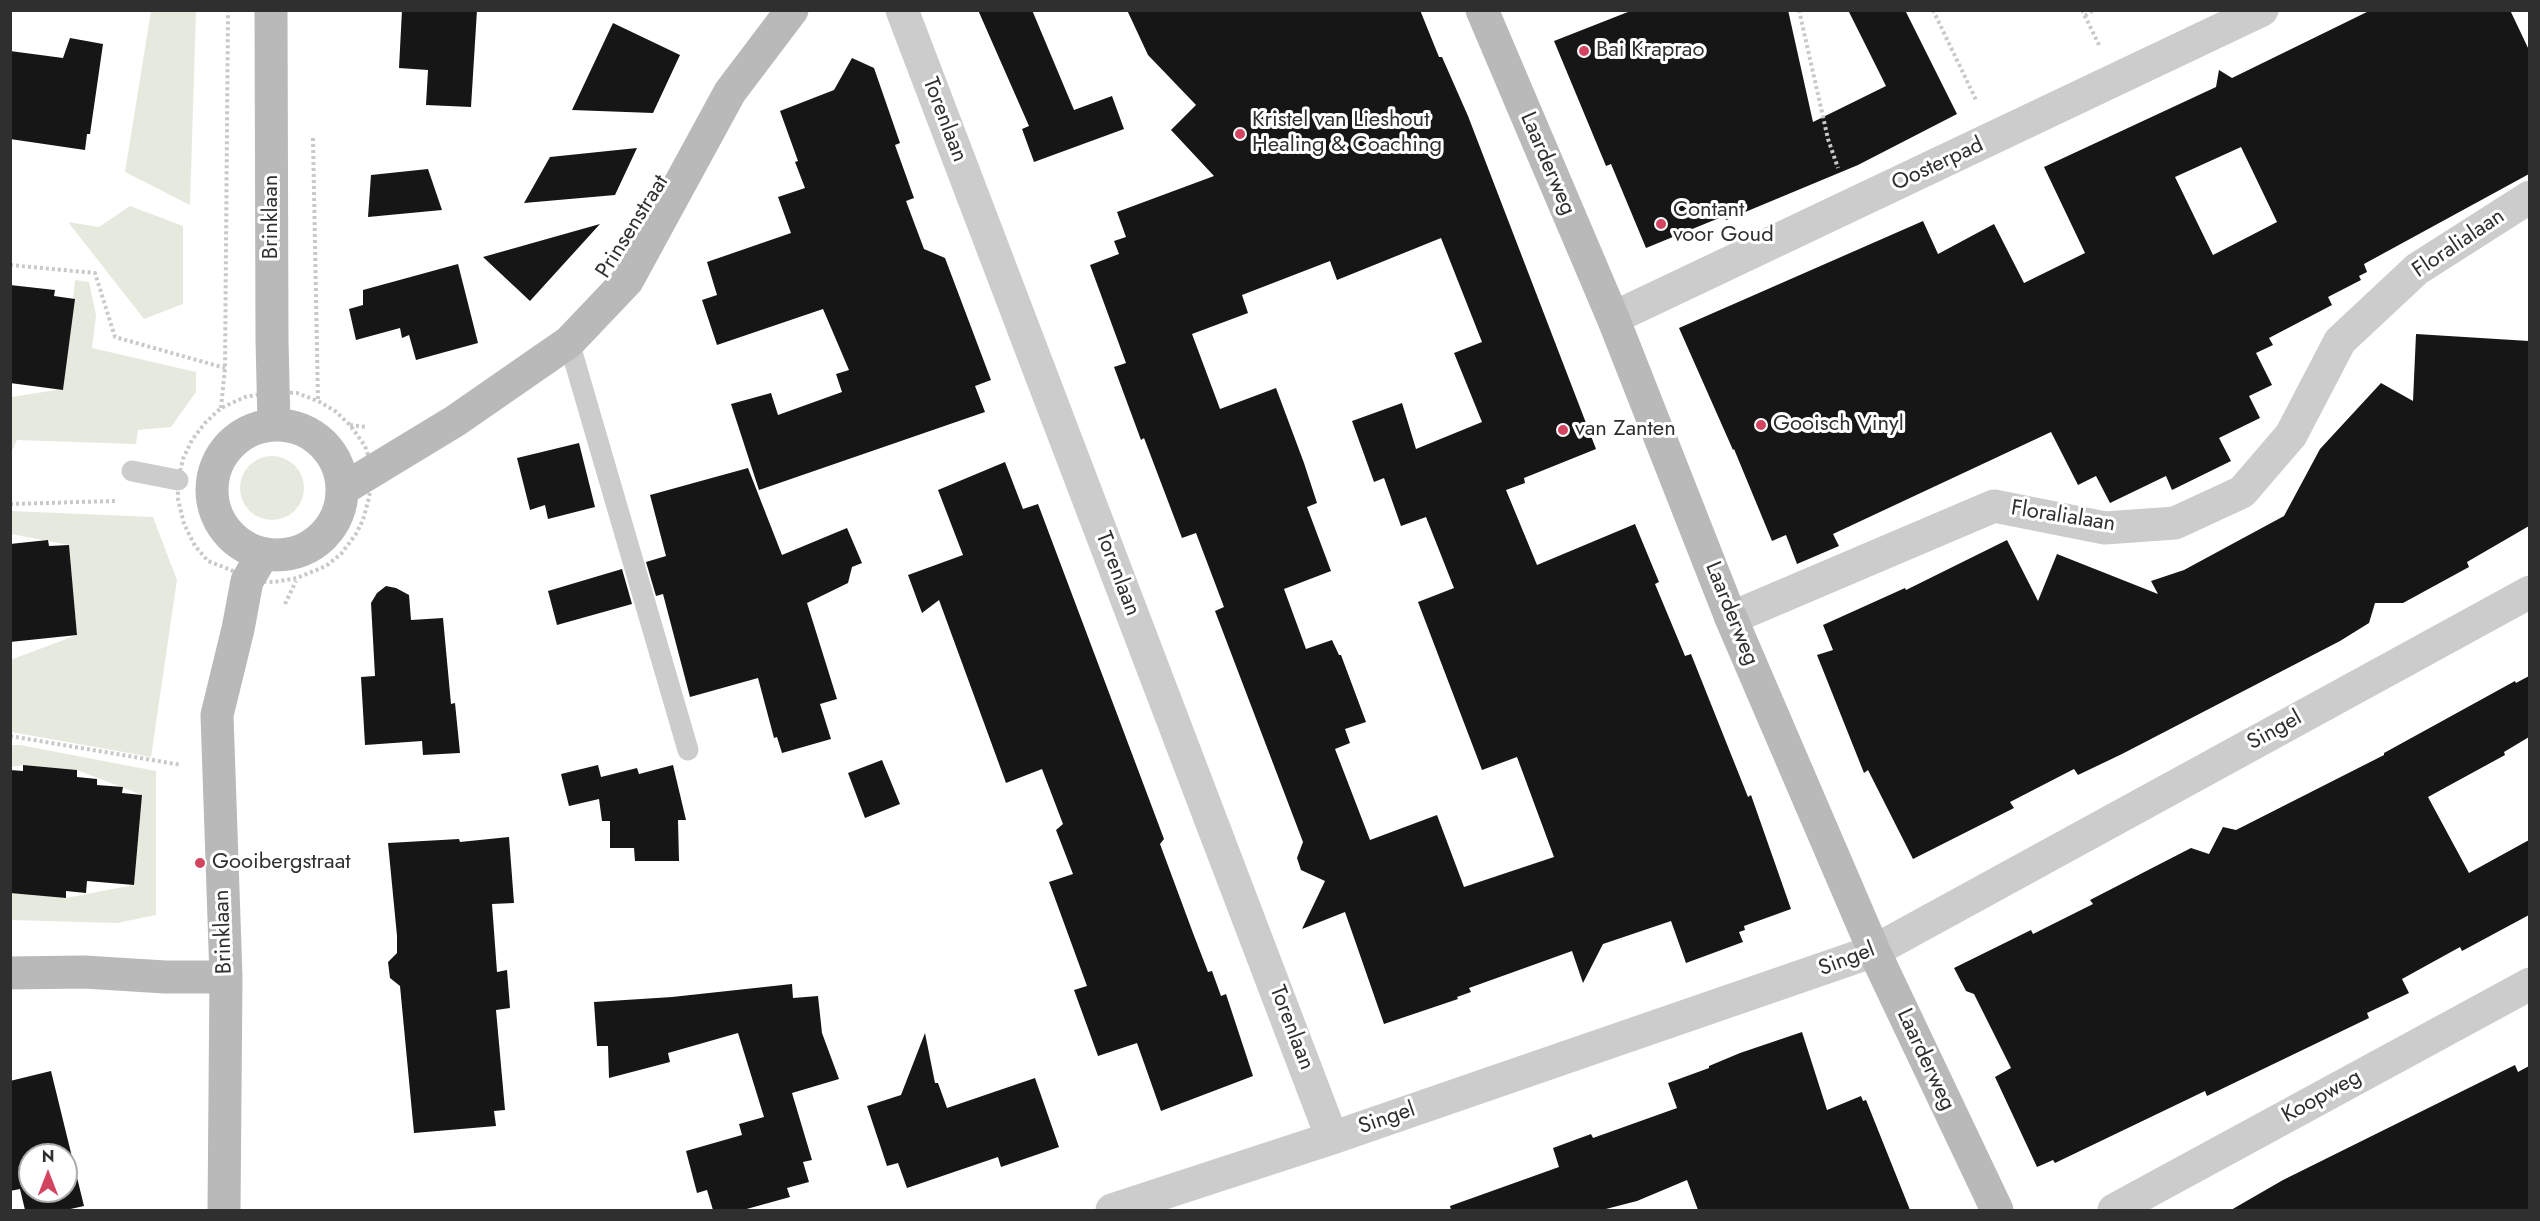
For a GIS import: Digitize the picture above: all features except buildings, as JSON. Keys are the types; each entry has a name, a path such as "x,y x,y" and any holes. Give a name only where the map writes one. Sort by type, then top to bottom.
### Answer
{"street":[{"name":"Brinklaan","path":"271,10 274,424"},
{"name":"Prinsenstraat","path":"343,489 455,421 569,342 627,281 730,92 792,10"},
{"name":"Torenlaan","path":"902,10 1332,1138"},
{"name":"Laarderweg","path":"1482,10 1613,318 1731,618 1874,951 1996,1210"},
{"name":"Oosterpad","path":"1613,318 2262,10"},
{"name":"Floralialaan","path":"1731,618 1994,506 2105,528 2175,523 2242,492 2291,435 2340,341 2417,269 2529,197"},
{"path":"274,424 300,428 322,442 338,463 343,489 337,518 318,540 292,554 263,554 234,540 216,513 212,482 222,453 245,432 274,424"},
{"name":"Brinklaan","path":"224,1210 226,977 217,716 247,581 263,554"},
{"name":"Singel","path":"1112,1210 1332,1138 1874,951 2529,592"},
{"path":"10,973 84,972 165,977 226,977"},
{"name":"Koopweg","path":"2114,1210 2529,984"}],"lane":[{"path":"569,342 688,750"},
{"path":"132,471 178,489"}],"path":[{"name":"Brinklaan","path":"221,408 225,368 228,10"},
{"path":"1799,10 1828,139 1854,205"},
{"path":"1933,10 1995,138"},
{"path":"2085,16 2093,10"},
{"name":"Brinklaan","path":"313,127 318,401"},
{"path":"10,265 95,273 115,338 225,368"},
{"path":"350,425 369,427"},
{"path":"166,499 178,489"},
{"path":"10,504 118,501"},
{"path":"284,606 297,578"},
{"path":"10,736 182,765"}],"shaded area":[{"path":"151,11 196,11 190,205 125,172"},
{"path":"130,206 183,226 183,304 144,319 68,222 99,227"},
{"path":"75,280 89,282 96,315 92,348 196,372 196,392 171,427 138,430 136,444 17,440 11,453 11,397 63,389"},
{"path":"266,456 278,456 295,465 302,476 304,488 302,500 295,511 278,520 266,520 254,515 245,506 240,494 240,482 245,470 254,461"},
{"path":"11,511 153,517 177,580 151,757 11,732 10,660 77,635 69,545 11,534"},
{"path":"10,745 156,771 156,915 117,923 11,920 11,892 66,898 134,885 142,795 77,770 23,765 11,767"}],"place":[{"name":"Bai Kraprao","path":"1584,51"},
{"name":"Kristel van Lieshout Healing & Coaching","path":"1240,134"},
{"name":"Contant voor Goud","path":"1661,224"},
{"name":"Gooisch Vinyl","path":"1761,425"},
{"name":"van Zanten","path":"1563,430"},
{"name":"Gooibergstraat","path":"200,863"}]}
